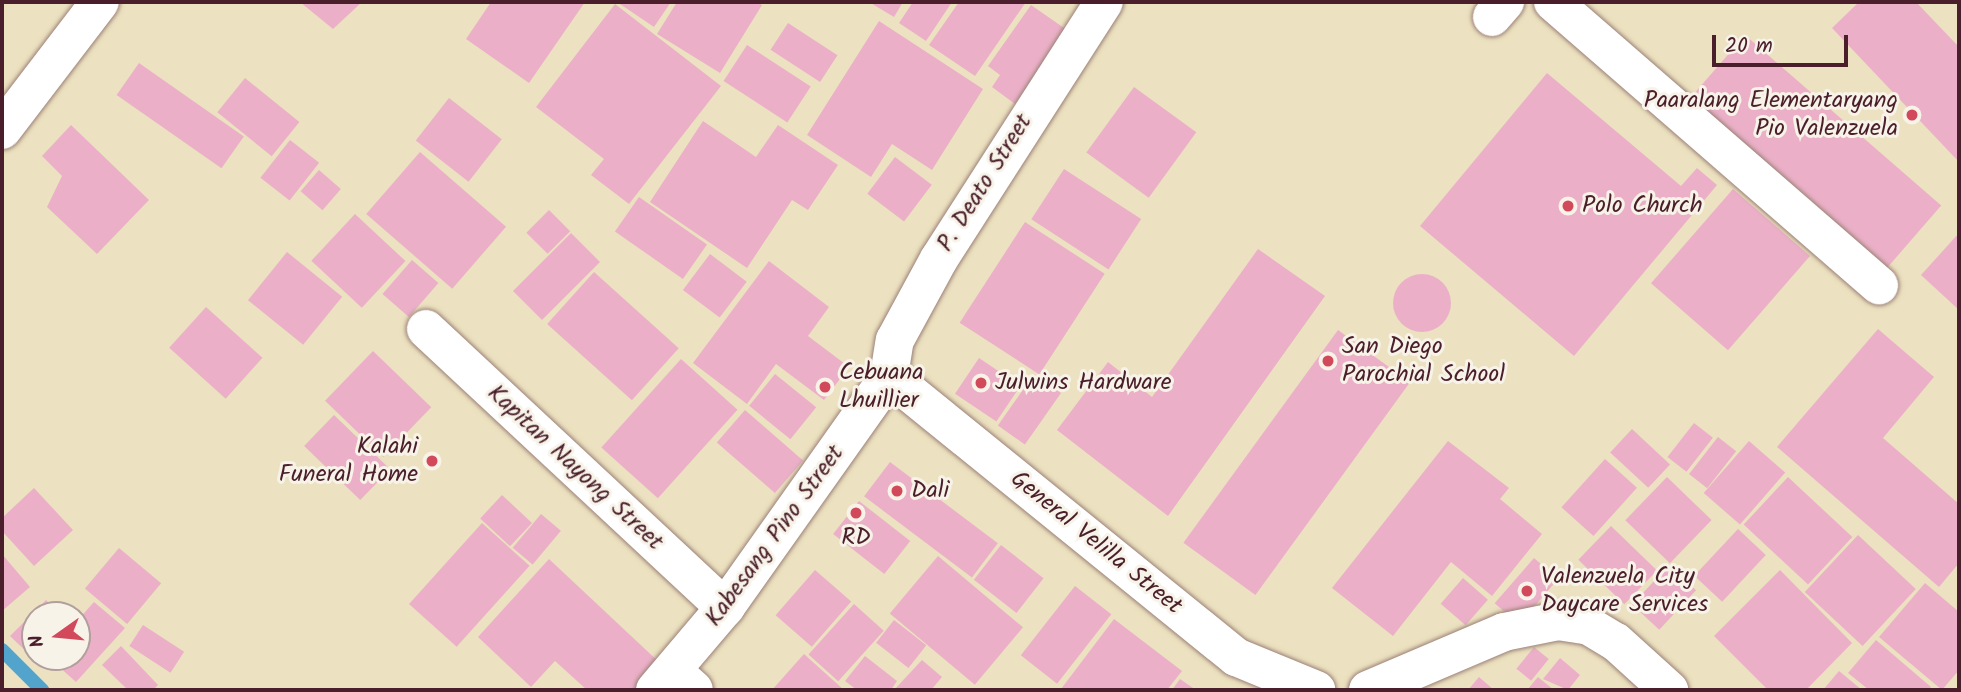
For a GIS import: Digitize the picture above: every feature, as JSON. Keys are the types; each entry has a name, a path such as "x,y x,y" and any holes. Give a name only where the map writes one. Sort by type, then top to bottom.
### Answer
{"main road":[{"path":"2,130 100,2"},
{"name":"P. Deato Street","path":"888,376 895,340 939,259 1104,2"},
{"path":"1553,2 1879,285"},
{"name":"Kapitan Nayong Street","path":"426,329 725,608"},
{"name":"Kabesang Pino Street","path":"674,684 888,376"},
{"name":"General Velilla Street","path":"888,376 1236,657 1316,690"},
{"path":"1368,690 1504,632 1558,621 1589,626 1616,642 1669,690"}],"building":[{"path":"300,2 362,2 333,29"},
{"path":"491,2 585,2 529,83 466,39"},
{"path":"617,2 671,2 654,27"},
{"path":"677,2 756,2 762,5 720,73 657,34"},
{"path":"869,2 903,2 894,17"},
{"path":"913,2 952,2 926,41 899,23"},
{"path":"959,2 1026,2 975,76 929,45"},
{"path":"1859,2 1916,2 1959,47 1959,162 1832,28"},
{"path":"615,4 721,86 629,204 591,175 604,159 536,107"},
{"path":"1031,5 1067,30 1015,104 992,87 1000,75 988,66"},
{"path":"879,21 983,89 932,170 892,144 871,177 807,135"},
{"path":"788,23 837,55 820,82 771,50"},
{"path":"1745,35 1941,206 1887,267 1691,97"},
{"path":"747,45 811,86 787,122 724,81"},
{"path":"139,63 244,136 221,168 117,95"},
{"name":"Polo Church","path":"1547,73 1681,186 1697,168 1717,185 1574,356 1420,226"},
{"path":"245,78 299,122 272,156 217,112"},
{"path":"1134,87 1196,132 1149,198 1086,153"},
{"path":"449,98 502,139 469,182 416,141"},
{"path":"703,121 756,157 778,125 838,165 808,210 792,200 747,268 650,202"},
{"path":"71,125 149,200 97,254 47,207 62,176 42,156"},
{"path":"290,140 319,163 290,201 260,178"},
{"path":"420,152 506,227 452,289 366,214"},
{"path":"895,157 932,185 904,221 867,194"},
{"path":"1064,169 1141,219 1108,269 1031,219"},
{"path":"319,170 341,189 323,210 301,191"},
{"path":"1733,189 1810,256 1728,350 1651,283"},
{"path":"639,197 707,245 683,279 615,231"},
{"path":"549,210 570,231 548,254 526,233"},
{"path":"355,214 405,261 362,308 311,261"},
{"path":"1025,222 1105,274 1039,374 960,323"},
{"path":"571,233 600,262 542,320 513,291"},
{"path":"1959,233 1959,310 1921,275"},
{"path":"1258,249 1325,296 1168,516 1057,430 1108,362 1152,397"},
{"path":"287,252 342,297 303,345 248,300"},
{"path":"710,254 747,282 720,318 683,290"},
{"path":"412,260 438,283 409,317 382,294"},
{"path":"769,261 829,307 808,336 849,367 824,400 776,364 747,404 693,363"},
{"path":"594,272 679,348 632,400 547,324"},
{"path":"1422,274 1443,282 1451,303 1443,324 1422,332 1401,324 1393,303 1401,282"},
{"path":"206,307 262,358 226,399 169,348"},
{"path":"1878,329 1934,377 1883,438 1959,504 1959,563 1939,587 1777,447"},
{"path":"1338,330 1410,382 1255,595 1183,543"},
{"path":"373,351 431,407 383,457 325,401"},
{"path":"979,358 1020,386 996,422 955,394"},
{"path":"681,359 737,410 658,498 601,447"},
{"path":"775,374 816,407 790,439 749,406"},
{"path":"1034,374 1061,393 1025,445 998,426"},
{"path":"745,410 803,461 775,493 717,442"},
{"path":"334,415 390,469 360,500 304,446"},
{"path":"1694,423 1713,438 1686,472 1668,457"},
{"path":"1632,429 1670,464 1648,488 1610,452"},
{"path":"1718,437 1736,451 1707,488 1689,474"},
{"path":"1448,441 1509,488 1500,499 1542,534 1492,596 1451,562 1393,636 1332,588"},
{"path":"1749,441 1785,472 1740,525 1704,493"},
{"path":"1605,459 1637,488 1593,536 1562,507"},
{"path":"890,462 998,543 972,578 864,496"},
{"path":"1667,477 1712,520 1670,563 1625,520"},
{"path":"1788,477 1852,537 1808,585 1744,525"},
{"path":"34,488 73,530 34,566 2,531 2,518"},
{"path":"502,495 532,523 510,546 480,518"},
{"path":"859,501 910,541 884,574 833,534"},
{"path":"541,514 561,531 533,564 513,548"},
{"path":"482,523 530,566 457,647 409,604"},
{"path":"1611,526 1657,570 1624,604 1578,560"},
{"path":"1738,529 1766,555 1722,602 1694,576"},
{"path":"1858,535 1916,589 1863,646 1805,592"},
{"path":"1001,545 1044,578 1016,613 974,580"},
{"path":"119,548 161,583 127,624 85,589"},
{"path":"2,554 30,587 2,611"},
{"path":"938,556 1023,627 975,685 890,613"},
{"name":"Valenzuela City Daycare Services","path":"1534,558 1558,579 1519,624 1495,603"},
{"path":"549,559 661,664 636,690 587,690 555,661 531,687 478,637"},
{"path":"1669,565 1696,590 1659,630 1632,604"},
{"path":"815,570 851,601 812,647 776,615"},
{"path":"1780,570 1852,643 1806,690 1768,690 1714,636"},
{"path":"1463,578 1488,600 1466,625 1441,604"},
{"path":"1925,583 1959,612 1959,670 1942,690 1879,637"},
{"path":"1075,586 1111,614 1057,684 1021,655"},
{"path":"94,602 125,628 91,665 91,605"},
{"path":"854,604 884,631 838,681 808,655"},
{"path":"1114,619 1182,671 1167,690 1061,689"},
{"path":"894,620 926,645 908,668 876,643"},
{"path":"21,625 21,647 10,636"},
{"path":"143,625 184,652 170,673 129,646"},
{"path":"1876,640 1931,687 1928,690 1869,690 1848,673"},
{"path":"121,646 158,685 153,690 128,690 102,665"},
{"path":"1534,647 1549,659 1531,681 1516,669"},
{"path":"804,654 844,690 772,690"},
{"path":"865,656 897,681 891,690 857,690 845,681"},
{"path":"1560,658 1580,675 1568,690 1543,679"},
{"path":"922,660 942,677 931,690 894,690"},
{"path":"64,671 86,671 76,682"},
{"path":"1839,671 1862,690 1823,690"},
{"path":"1479,677 1494,690 1468,690"},
{"path":"1538,677 1554,690 1527,690"},
{"path":"1180,679 1196,690 1172,690"}],"waterway":[{"path":"2,650 42,690"}],"place":[{"name":"Paaralang Elementaryang Pio Valenzuela","path":"1912,115"},
{"name":"Polo Church","path":"1568,206"},
{"name":"San Diego Parochial School","path":"1328,361"},
{"name":"Julwins Hardware","path":"981,383"},
{"name":"Cebuana Lhuillier","path":"825,387"},
{"name":"Kalahi Funeral Home","path":"432,461"},
{"name":"Dali","path":"897,491"},
{"name":"RD","path":"856,513"},
{"name":"Valenzuela City Daycare Services","path":"1527,591"}]}
